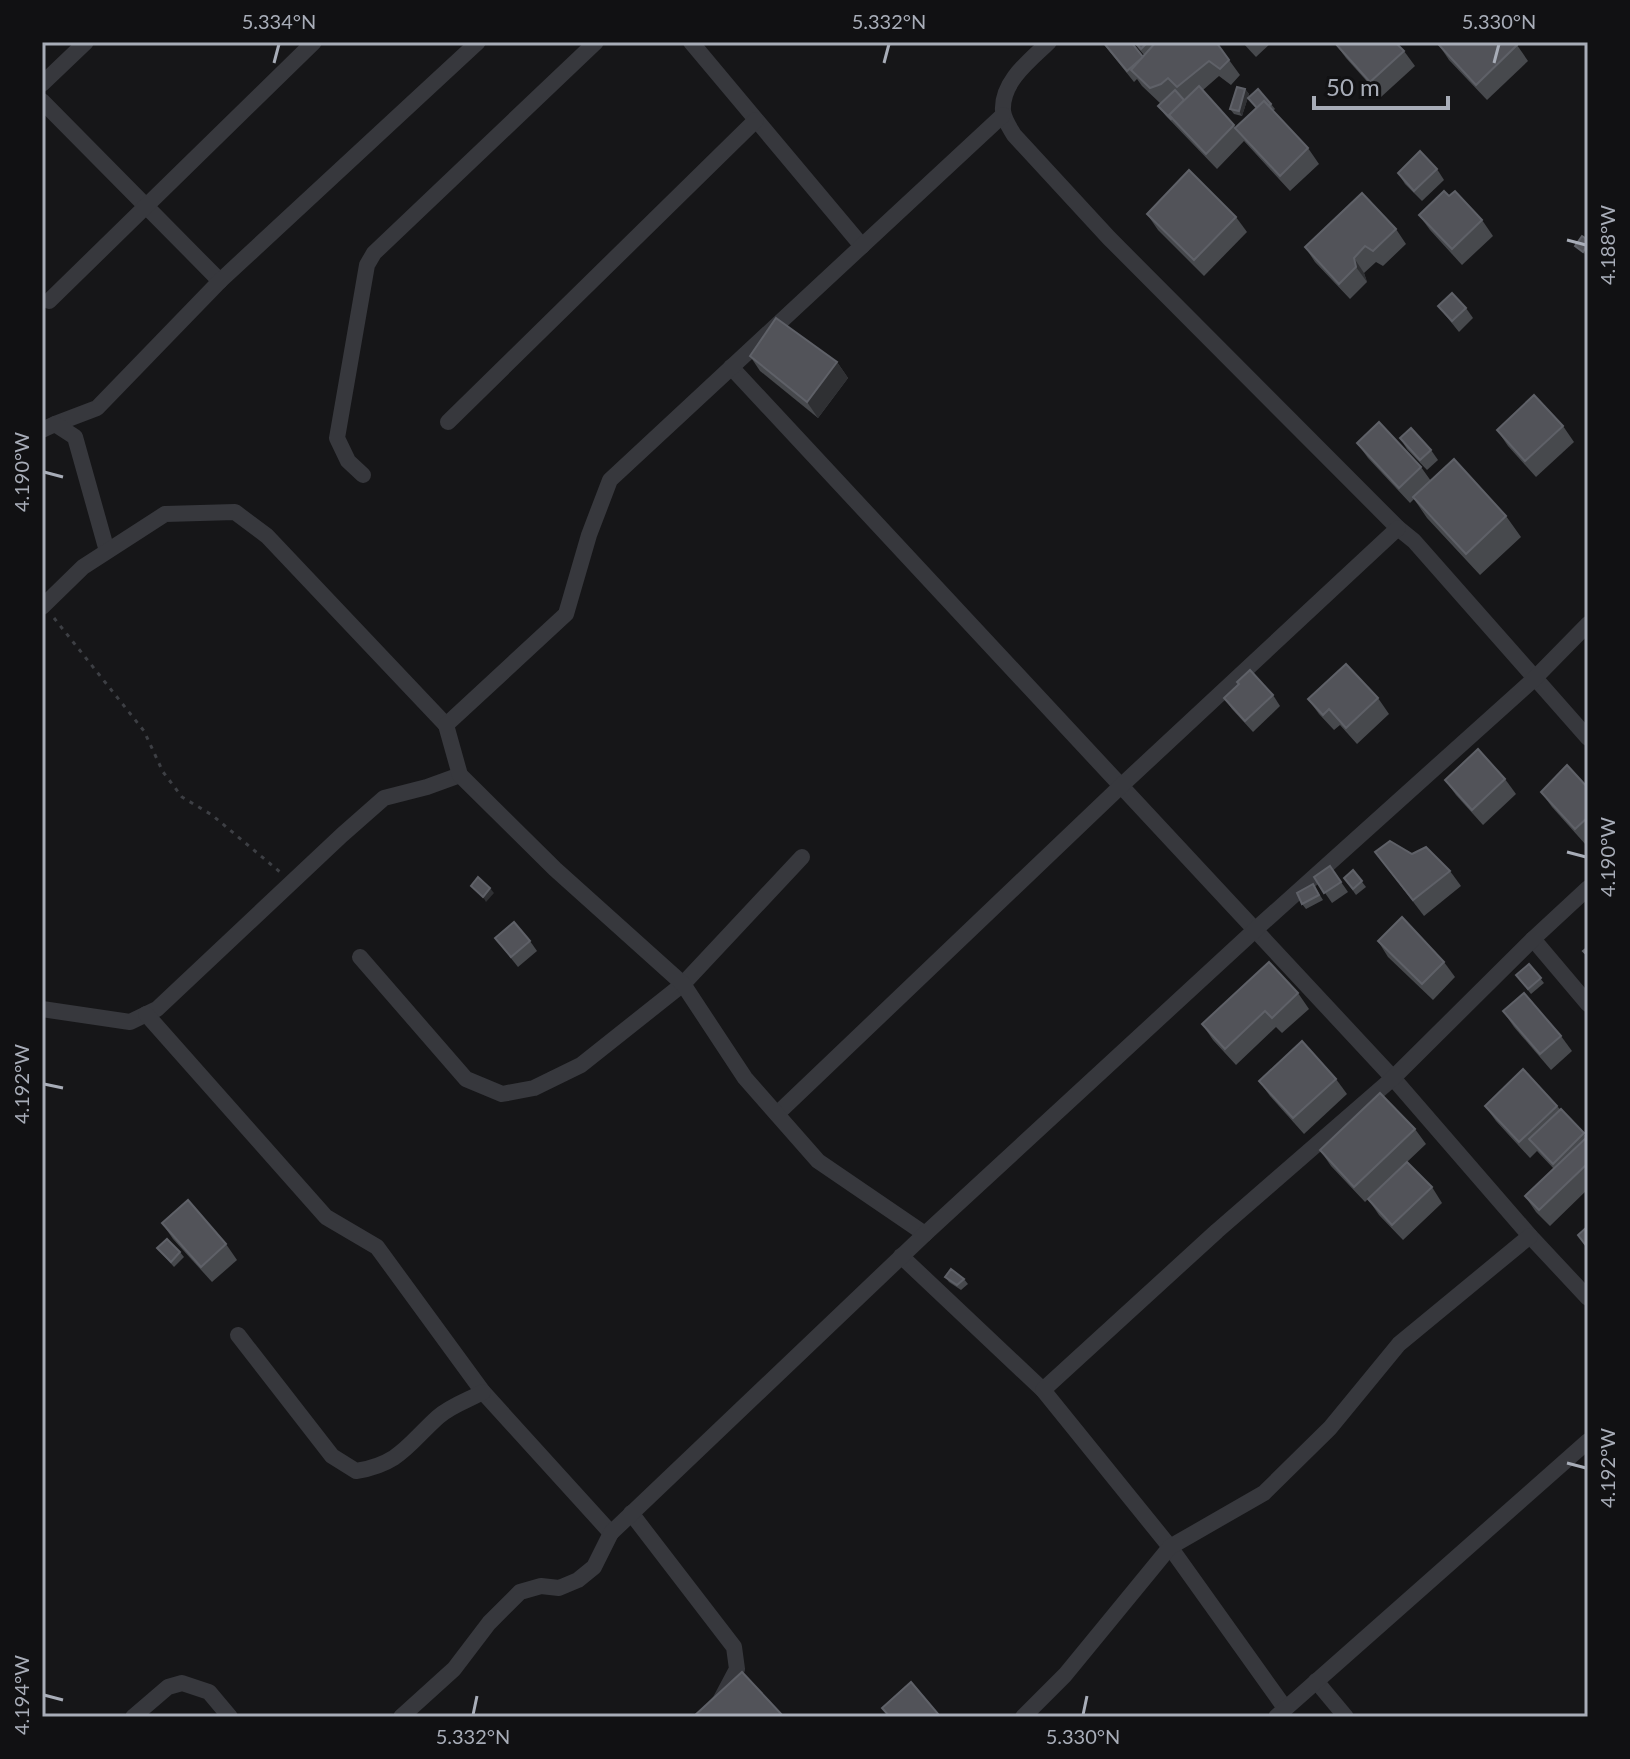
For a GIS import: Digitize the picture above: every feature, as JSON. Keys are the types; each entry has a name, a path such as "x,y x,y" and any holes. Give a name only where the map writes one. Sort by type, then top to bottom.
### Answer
{"street":[{"path":"42,84 86,42"},
{"path":"49,301 314,42"},
{"path":"49,427 97,408 220,281 478,42"},
{"path":"363,475 348,461 337,438 367,265 374,253 596,42"},
{"path":"691,42 862,246"},
{"path":"1049,42 1018,72 1004,98 1003,115 1014,135 1109,238 1414,541 1588,738"},
{"path":"42,101 220,281"},
{"path":"446,725 566,614 589,535 610,480 1003,115"},
{"path":"448,422 756,120"},
{"path":"731,367 1256,929 1588,1298"},
{"path":"49,427 75,437 107,551"},
{"path":"43,607 83,567 165,514 235,512 267,536 446,725 460,775 555,869 683,984 745,1078 818,1161 925,1234"},
{"path":"777,1114 1122,785 1398,528"},
{"path":"401,1717 454,1669 489,1623 520,1592 541,1586 559,1588 578,1580 594,1567 611,1533 901,1256 1256,929 1534,679 1588,624"},
{"path":"42,1009 130,1022 157,1009 384,798 460,775"},
{"path":"360,957 466,1079 502,1094 534,1088 581,1065 683,984 802,857"},
{"path":"1043,1390 1217,1231 1393,1078 1588,888"},
{"path":"1533,939 1588,1004"},
{"path":"146,1014 326,1217 377,1247 483,1392 611,1533"},
{"path":"1023,1717 1065,1675 1170,1547 1264,1493 1330,1428 1399,1344 1530,1236"},
{"path":"901,1256 1043,1390 1170,1547 1280,1712 1588,1441"},
{"path":"238,1335 332,1456 356,1471 378,1468 408,1448 441,1414 483,1392"},
{"path":"631,1513 734,1647 737,1669 720,1701 706,1717"},
{"path":"1316,1681 1346,1717"},
{"path":"133,1717 168,1687 182,1683 209,1692 230,1717"}],"path":[{"path":"43,607 144,731 163,772 182,797 212,815 292,882"}],"building":[{"path":"1103,42 1131,42 1143,57 1127,71"},
{"path":"1135,42 1148,42 1141,49"},
{"path":"1156,42 1216,42 1229,60 1220,69 1209,61 1177,87 1168,78 1150,88 1131,70"},
{"path":"1336,42 1395,42 1404,51 1370,82"},
{"path":"1441,42 1515,42 1517,45 1476,85 1439,45"},
{"path":"1199,86 1234,125 1206,154 1169,115"},
{"path":"1237,87 1245,89 1239,111 1230,109"},
{"path":"1258,89 1271,104 1269,106 1264,101 1257,108 1248,98"},
{"path":"1175,90 1184,100 1169,115 1171,119 1158,106"},
{"path":"1264,101 1308,148 1280,176 1235,128"},
{"path":"1420,151 1437,169 1414,191 1398,173"},
{"path":"1189,170 1236,217 1194,260 1147,214"},
{"path":"1444,191 1449,196 1455,191 1482,220 1452,249 1419,215"},
{"path":"1362,193 1396,229 1373,251 1365,246 1354,258 1356,267 1339,284 1305,247"},
{"path":"1582,236 1588,240 1583,252 1575,246"},
{"path":"1452,293 1466,308 1452,321 1438,306"},
{"path":"776,318 837,362 807,402 750,356"},
{"path":"1534,395 1563,426 1525,461 1497,430"},
{"path":"1379,422 1421,467 1399,488 1357,443"},
{"path":"1411,428 1431,450 1420,460 1400,438"},
{"path":"1454,459 1506,516 1466,554 1413,497"},
{"path":"1346,664 1378,698 1346,728 1329,709 1323,715 1308,699"},
{"path":"1250,670 1273,695 1245,721 1224,698"},
{"path":"1478,749 1505,779 1472,810 1445,780"},
{"path":"1567,765 1588,788 1588,817 1575,829 1541,792"},
{"path":"1390,841 1412,854 1426,847 1450,871 1413,900 1375,852"},
{"path":"1330,866 1341,882 1324,893 1314,877"},
{"path":"1353,870 1362,881 1353,889 1344,878"},
{"path":"478,877 490,888 483,897 471,886"},
{"path":"1313,884 1319,895 1302,904 1297,893"},
{"path":"1402,917 1444,962 1422,984 1378,941"},
{"path":"514,922 530,941 511,957 495,938"},
{"path":"1269,962 1298,993 1272,1018 1265,1011 1225,1049 1202,1024"},
{"path":"1529,964 1541,978 1528,989 1516,975"},
{"path":"1524,993 1561,1036 1540,1054 1503,1011"},
{"path":"1302,1041 1336,1079 1293,1118 1259,1081"},
{"path":"1523,1069 1557,1106 1519,1142 1485,1106"},
{"path":"1380,1093 1415,1129 1354,1187 1320,1150"},
{"path":"1561,1109 1584,1133 1553,1164 1529,1139"},
{"path":"1588,1136 1588,1163 1539,1210 1525,1196"},
{"path":"1407,1162 1432,1187 1392,1225 1368,1199"},
{"path":"188,1200 226,1244 201,1267 162,1223"},
{"path":"1588,1226 1588,1248 1578,1235"},
{"path":"167,1239 180,1252 171,1262 157,1248"},
{"path":"951,1269 964,1279 957,1285 945,1277"},
{"path":"742,1672 784,1717 693,1717"},
{"path":"911,1682 939,1715 890,1717 882,1708"}]}
